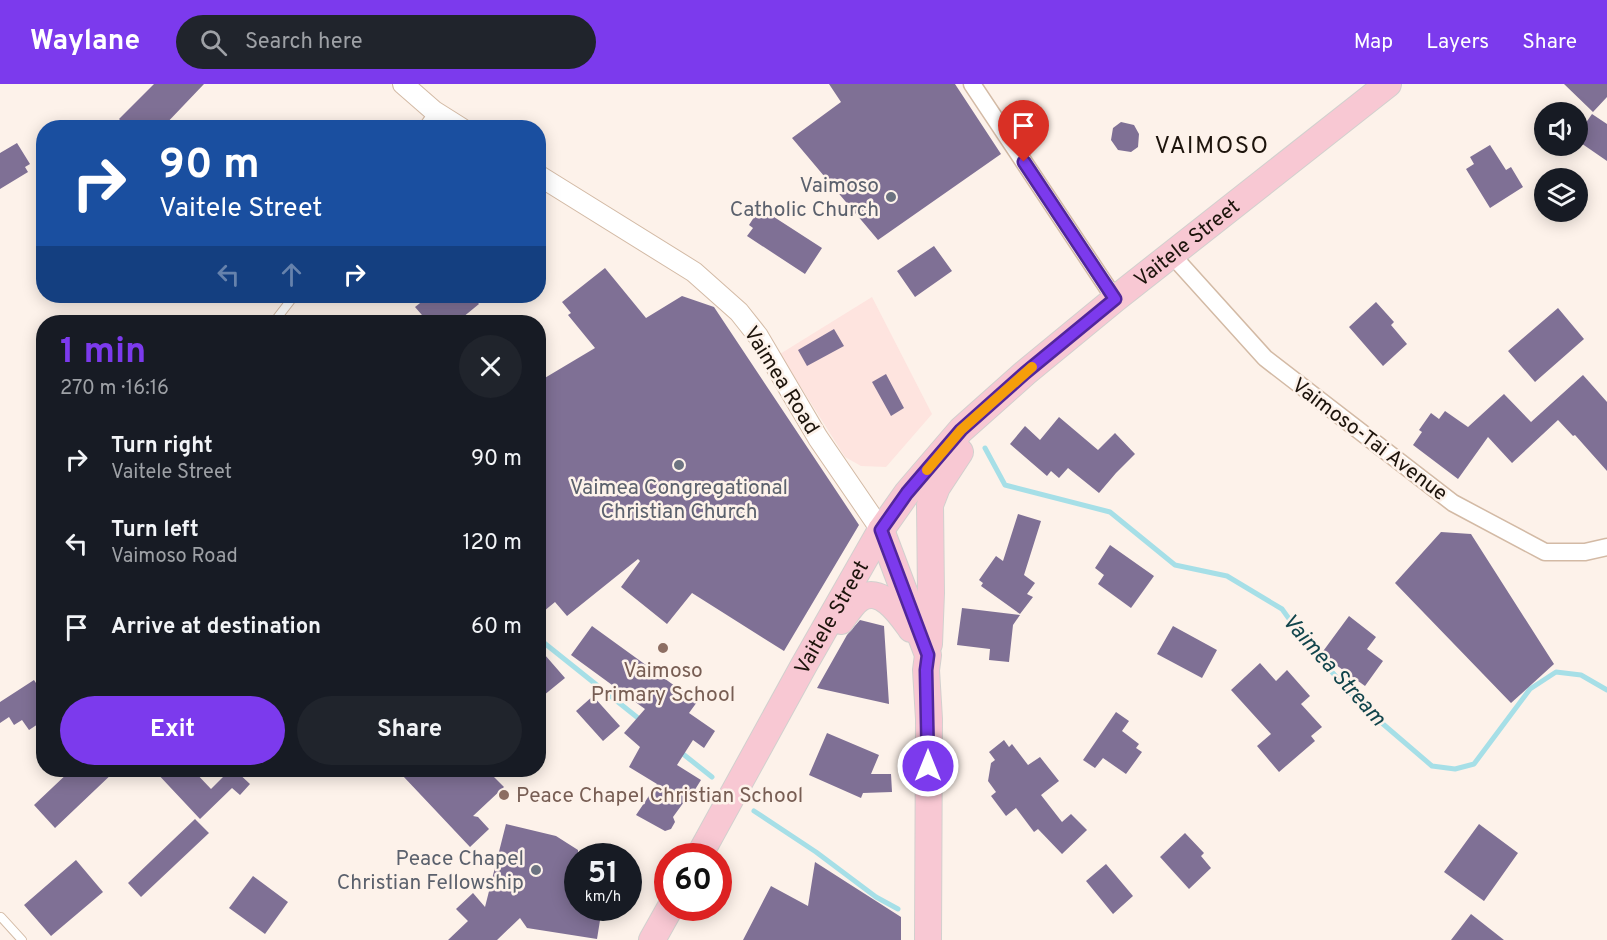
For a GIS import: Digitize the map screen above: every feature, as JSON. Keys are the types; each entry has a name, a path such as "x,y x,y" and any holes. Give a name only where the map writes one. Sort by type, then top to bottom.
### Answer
{"main road":[{"name":"Vaitele Street","path":"706,843 881,530 907,493 961,430 1025,373 1115,299 1388,84"},
{"path":"928,940 926,670 931,593 930,505 937,487 956,457 1025,373"},
{"path":"881,530 928,655"},
{"path":"804,665 860,598 873,595 897,608 928,655"},
{"path":"652,940 663,921"}],"street":[{"path":"403,84 434,111 448,120"},
{"path":"972,84 1115,299"},
{"name":"Vaimea Road","path":"546,180 694,272 739,312 758,336 818,438 881,530"},
{"name":"Vaimoso-Tai Avenue","path":"1172,255 1265,358 1453,503 1545,552 1585,552 1607,548"}],"lane":[{"path":"428,120 434,111"},
{"path":"279,315 289,303"},
{"path":"1,917 22,940"}],"shaded area":[{"path":"872,297 932,414 886,467 861,466 845,457 780,354"}],"building":[{"path":"154,84 204,84 170,120 119,119"},
{"name":"Vaimoso Catholic Church","path":"829,84 955,84 1001,154 878,240 792,138 841,102"},
{"path":"1564,84 1607,84 1607,97 1593,112 1588,107 1588,102 1583,102"},
{"path":"1592,114 1607,124 1607,161 1588,148 1588,120"},
{"path":"1121,122 1134,125 1139,134 1138,147 1131,152 1118,150 1111,140 1113,128"},
{"path":"17,143 30,164 25,167 28,172 0,189 0,153"},
{"path":"1490,145 1506,170 1511,167 1523,187 1490,208 1466,169 1474,164 1470,157"},
{"path":"760,208 822,248 805,274 747,236 753,228 749,225"},
{"path":"934,246 952,271 915,297 897,271"},
{"name":"Vaimea Congregational Christian Church","path":"605,268 646,318 682,296 714,307 859,525 784,651 692,593 667,624 621,587 640,561 638,559 567,616 555,602 546,609 546,377 595,348 568,315 571,313 562,302"},
{"path":"1376,302 1394,322 1391,325 1407,344 1383,366 1349,327"},
{"path":"420,303 479,304 466,315 422,315 415,307"},
{"path":"1558,308 1584,339 1535,382 1508,351"},
{"path":"834,329 844,346 807,366 798,350"},
{"path":"886,374 904,408 891,416 872,382"},
{"path":"1583,375 1607,402 1607,471 1575,435 1573,436 1558,420 1512,463 1488,437 1458,479 1413,445 1422,432 1419,430 1431,413 1439,419 1445,411 1468,427 1504,394 1531,422"},
{"path":"1059,417 1098,450 1115,433 1135,454 1099,493 1068,468 1059,478 1051,471 1047,476 1010,444 1025,426 1040,440"},
{"path":"1018,514 1041,521 1024,575 1035,583 1027,594 1033,597 1020,614 981,586 983,583 979,580 996,556 1003,561"},
{"path":"1441,532 1471,534 1554,664 1511,703 1395,583"},
{"path":"1110,545 1154,576 1131,608 1098,584 1104,575 1095,568"},
{"path":"962,608 1020,615 1013,625 1009,662 989,660 990,649 957,645"},
{"path":"1349,616 1376,637 1367,649 1383,661 1365,686 1321,654"},
{"path":"860,620 884,626 889,704 817,688 847,635"},
{"path":"592,626 697,702 689,713 715,731 704,748 693,740 677,765 701,780 673,817 675,822 671,829 665,831 636,815 657,784 629,767 640,747 624,733 645,709 571,655"},
{"path":"1173,626 1217,650 1202,678 1157,654"},
{"path":"546,656 565,678 546,693"},
{"path":"1260,663 1276,681 1287,670 1310,696 1301,704 1322,727 1311,736 1315,741 1279,772 1257,746 1271,734 1231,690"},
{"path":"34,680 36,683 36,725 29,730 22,720 14,725 9,717 0,723 0,702"},
{"path":"593,696 620,726 603,741 576,711"},
{"path":"1116,712 1129,721 1122,731 1139,744 1136,748 1142,752 1126,774 1103,758 1095,768 1083,760"},
{"path":"827,733 879,755 871,774 891,774 892,792 863,793 861,798 809,775"},
{"path":"1004,740 1009,747 1012,744 1028,765 1040,757 1059,781 1041,795 1062,822 1071,814 1087,830 1062,854 1038,829 1034,832 1016,808 1006,816 991,796 996,792 988,781 991,763 995,760 989,752"},
{"path":"64,777 109,777 55,828 34,805"},
{"path":"161,777 200,777 211,789 223,777 242,777 250,784 240,795 232,788 200,819"},
{"path":"404,777 494,777 504,787 473,816 478,817 489,829 470,847"},
{"path":"195,819 209,833 141,897 128,883"},
{"name":"Peace Chapel Christian Fellowship","path":"506,824 556,836 567,843 564,843 564,921 600,921 597,939 527,928 520,918 497,940 448,940 468,921 456,909 473,893 485,907"},
{"path":"1479,824 1518,853 1484,901 1444,872"},
{"path":"1185,833 1204,853 1201,856 1211,868 1189,889 1160,857"},
{"path":"76,860 103,892 51,936 24,905"},
{"path":"815,862 901,917 901,940 743,940 771,886 808,906"},
{"path":"1106,864 1133,896 1113,914 1086,881"},
{"path":"253,876 288,902 265,934 229,908"},
{"path":"1471,914 1504,940 1451,940"}],"waterway":[{"name":"Vaimea Stream","path":"985,448 1005,485 1110,512 1175,565 1227,576 1282,609 1308,645 1362,706 1432,766 1455,769 1474,764 1530,689 1556,672 1581,675 1607,690"},
{"path":"546,644 643,722"},
{"path":"678,750 712,777"},
{"path":"754,811 816,852 876,897 898,909"}],"slow traffic":[{"path":"927,470 961,430 1032,367"}],"place":[{"name":"Vaimoso Catholic Church","path":"891,197"},
{"name":"Vaimea Congregational Christian Church","path":"679,465"},
{"name":"Vaimoso Primary School","path":"663,648"},
{"name":"Peace Chapel Christian School","path":"504,795"},
{"name":"Peace Chapel Christian Fellowship","path":"536,870"}],"district":[{"name":"VAIMOSO","path":"1212,145"}],"route":[{"path":"928,766 926,670 928,655 881,530 907,493 961,430 1025,373 1115,299 1024,162"}]}
